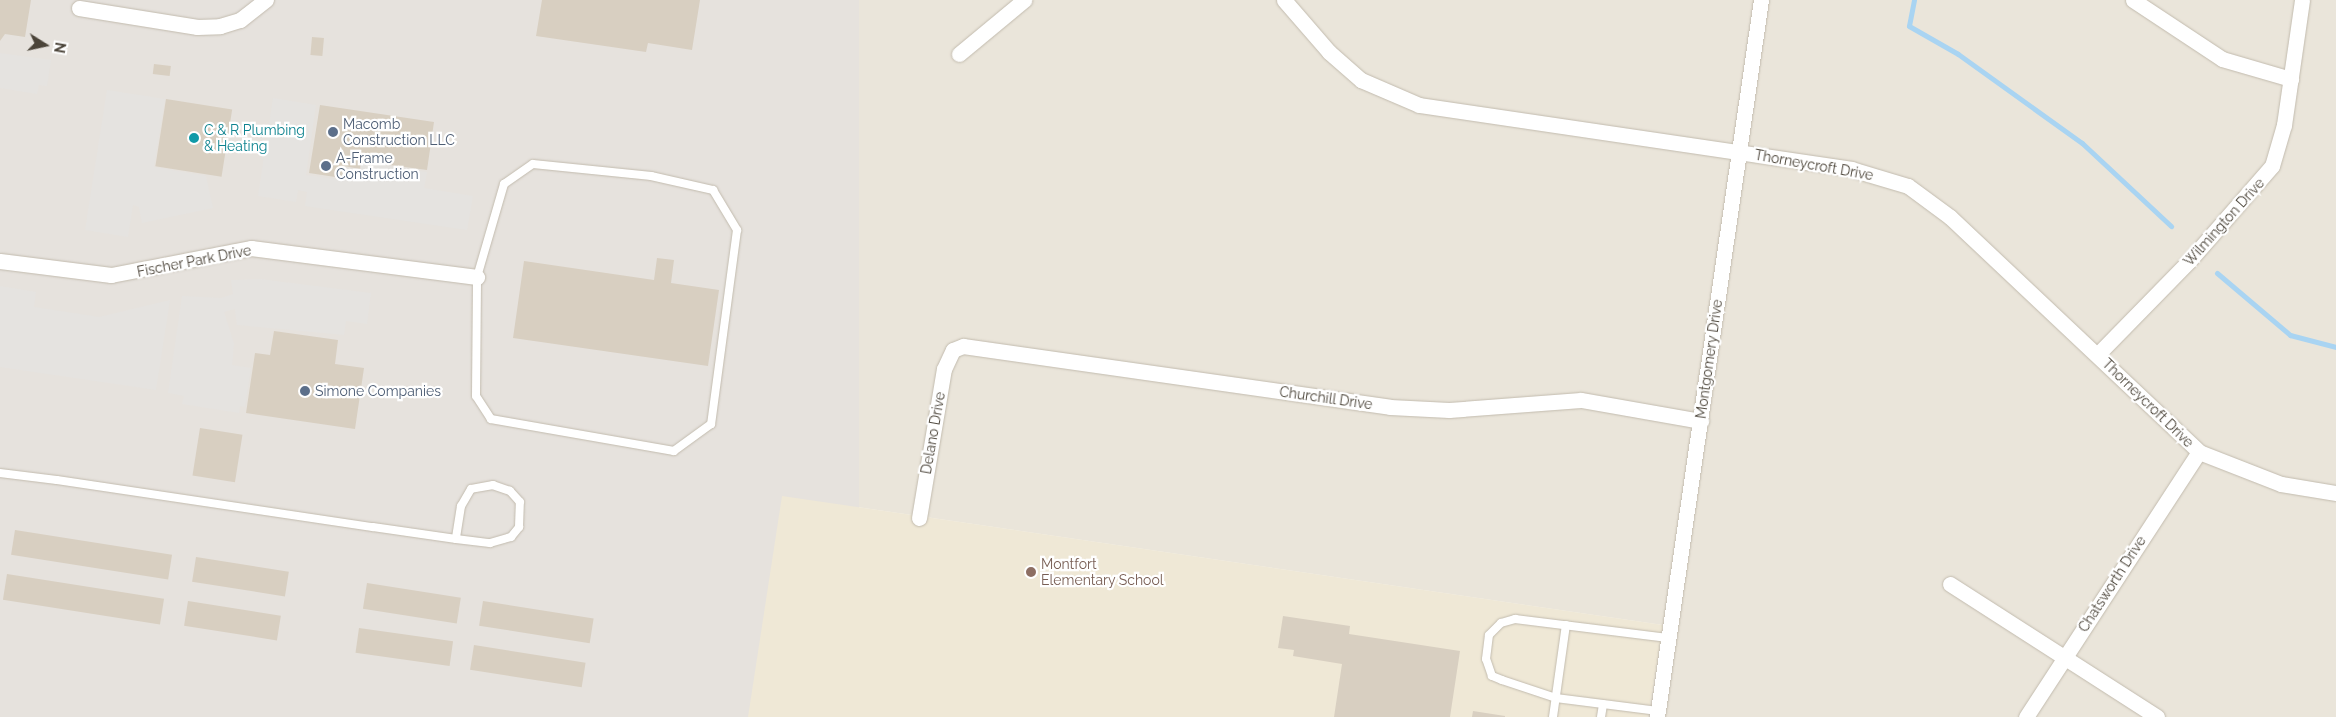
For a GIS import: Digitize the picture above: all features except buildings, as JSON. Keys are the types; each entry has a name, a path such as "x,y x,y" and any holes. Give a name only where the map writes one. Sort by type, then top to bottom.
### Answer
{"street":[{"path":"79,8 212,26 240,20 266,0"},
{"path":"959,54 1024,0"},
{"name":"Thorneycroft Drive","path":"1284,0 1346,68 1390,96 1471,114 1851,169 1908,186 1950,218 2098,354 2199,452 2281,484 2336,493"},
{"name":"Montgomery Drive","path":"1657,714 1701,421 1737,151 1761,0"},
{"path":"2132,0 2177,33 2222,59 2291,79"},
{"name":"Wilmington Drive","path":"2098,354 2261,183 2279,147 2302,0"},
{"name":"Fischer Park Drive","path":"0,261 112,275 251,248 477,277"},
{"name":"Churchill Drive","path":"953,350 970,345 1390,407 1449,410 1581,400 1701,421"},
{"name":"Delano Drive","path":"919,518 944,369 953,350"},
{"name":"Chatsworth Drive","path":"2026,717 2199,452"},
{"path":"1950,584 2065,656 2157,717"}],"lane":[{"path":"533,164 651,176 713,190 737,230 712,424 674,451 491,419 476,396 477,277 504,184 533,164"},
{"path":"0,473 490,543 511,537 519,528 520,502 510,491 493,485 471,490 461,506 456,538"},
{"path":"1657,714 1556,698 1492,676 1486,659 1489,635 1501,623 1515,619 1668,638"},
{"path":"1553,717 1566,626"},
{"path":"1601,717 1603,704"}],"shaded area":[{"path":"0,0 859,0 859,717 0,717"},
{"path":"859,0 2336,0 2336,717 1648,717 1663,625 782,496"},
{"path":"0,53 51,60 47,86 39,85 37,94 0,88"},
{"path":"107,90 165,99 154,167 206,176 213,208 142,223 139,207 133,205 128,237 85,230"},
{"path":"273,98 316,105 306,175 343,180 345,168 360,170 362,162 427,172 424,188 473,196 467,230 305,206 307,192 298,190 296,202 258,196"},
{"path":"260,279 371,293 367,324 346,321 344,335 237,325 235,309 224,312 234,344 232,365 251,368 245,407 240,406 239,413 182,404 184,396 168,393 182,296 221,298 233,294 231,280"},
{"path":"0,286 36,292 34,307 99,317 170,300 156,390 0,367"},
{"name":"Montfort Elementary School","path":"782,496 1663,625 1648,717 748,717"}],"waterway":[{"path":"1914,0 1909,26 1958,54 2082,143 2171,226"},
{"path":"2217,273 2290,335 2336,347"}],"place":[{"name":"Macomb Construction LLC","path":"333,132"},
{"name":"C & R Plumbing & Heating","path":"194,138"},
{"name":"A-Frame Construction","path":"326,166"},
{"name":"Simone Companies","path":"305,391"},
{"name":"Montfort Elementary School","path":"1031,572"}]}
